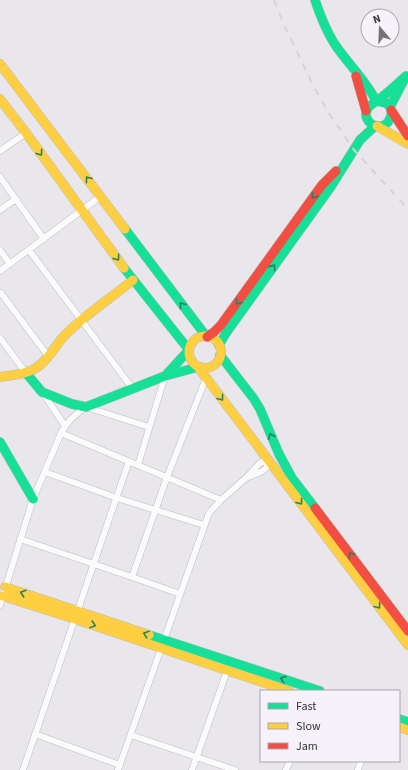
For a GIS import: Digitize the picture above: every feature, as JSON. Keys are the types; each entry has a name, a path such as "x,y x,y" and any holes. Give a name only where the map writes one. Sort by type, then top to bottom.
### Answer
{"street":[{"path":"315,0 322,20 334,43 370,89 377,101"},
{"path":"0,64 206,337"},
{"path":"354,69 361,90 366,114 373,124 408,144"},
{"path":"366,110 371,104 377,101 407,75"},
{"path":"373,124 381,126 388,122 392,114 390,109 407,75"},
{"path":"0,99 133,280 189,350 191,361 198,367 408,645"},
{"path":"377,101 384,102 408,136"},
{"path":"219,345 226,333 330,188 360,140 373,124"},
{"path":"0,151 26,133"},
{"path":"206,337 221,325 322,185 349,157"},
{"path":"0,177 44,239"},
{"path":"0,271 101,196"},
{"path":"0,210 16,199"},
{"path":"0,250 10,264"},
{"path":"29,250 133,389"},
{"path":"0,377 26,373 39,367 67,334 133,280"},
{"path":"1,293 48,356"},
{"path":"138,465 165,376 189,350 193,341 197,338 206,337 214,340 219,345 221,352 219,360 212,367 198,367 165,376 86,407 75,415 65,426 33,499 3,596 76,615 163,644 316,690"},
{"path":"0,338 42,392 65,426"},
{"path":"220,355 250,392 260,409 279,454 292,478 408,631"},
{"path":"132,577 167,477 206,378"},
{"path":"42,392 76,406 86,407 149,427"},
{"path":"61,433 221,500"},
{"path":"0,442 33,499"},
{"path":"35,734 119,768 209,513 246,478 265,470 269,462 279,454"},
{"path":"23,770 129,461"},
{"path":"45,472 117,498 204,525"},
{"path":"20,539 180,594"},
{"path":"163,644 227,671 286,690"},
{"path":"192,770 227,671"},
{"path":"131,735 235,770"}],"railway":[{"path":"274,0 284,25 315,89 330,115 354,150 408,209"}],"traffic: fast":[{"path":"315,0 323,22 334,43 367,85 376,101"},
{"path":"377,101 386,103 391,110 388,122 381,126 377,126 369,122 366,117 368,108 406,76"},
{"path":"390,107 404,80"},
{"path":"219,345 226,333 330,188 360,140 375,126"},
{"path":"125,229 206,336"},
{"path":"124,268 189,350"},
{"path":"166,375 188,351"},
{"path":"220,355 254,399 260,409 279,454 292,478 315,508"},
{"path":"26,373 42,392 72,404 86,407 165,376 198,367"},
{"path":"0,442 33,499"},
{"path":"149,635 317,690"},
{"path":"400,719 408,722"}],"traffic: slow":[{"path":"0,64 125,229"},
{"path":"0,99 124,268"},
{"path":"377,126 408,144"},
{"path":"0,377 27,372 41,365 62,338 90,313 133,280"},
{"path":"202,336 208,336 218,343 221,352 220,358 214,365 208,368 202,368 192,361 189,355 189,349 196,339 202,336"},
{"path":"198,367 408,645"},
{"path":"5,587 149,635"},
{"path":"3,596 286,690"},
{"path":"400,727 408,730"}],"traffic: jam":[{"path":"356,76 366,111"},
{"path":"391,110 408,136"},
{"path":"207,337 221,325 322,185 336,171"},
{"path":"315,508 408,631"}]}
